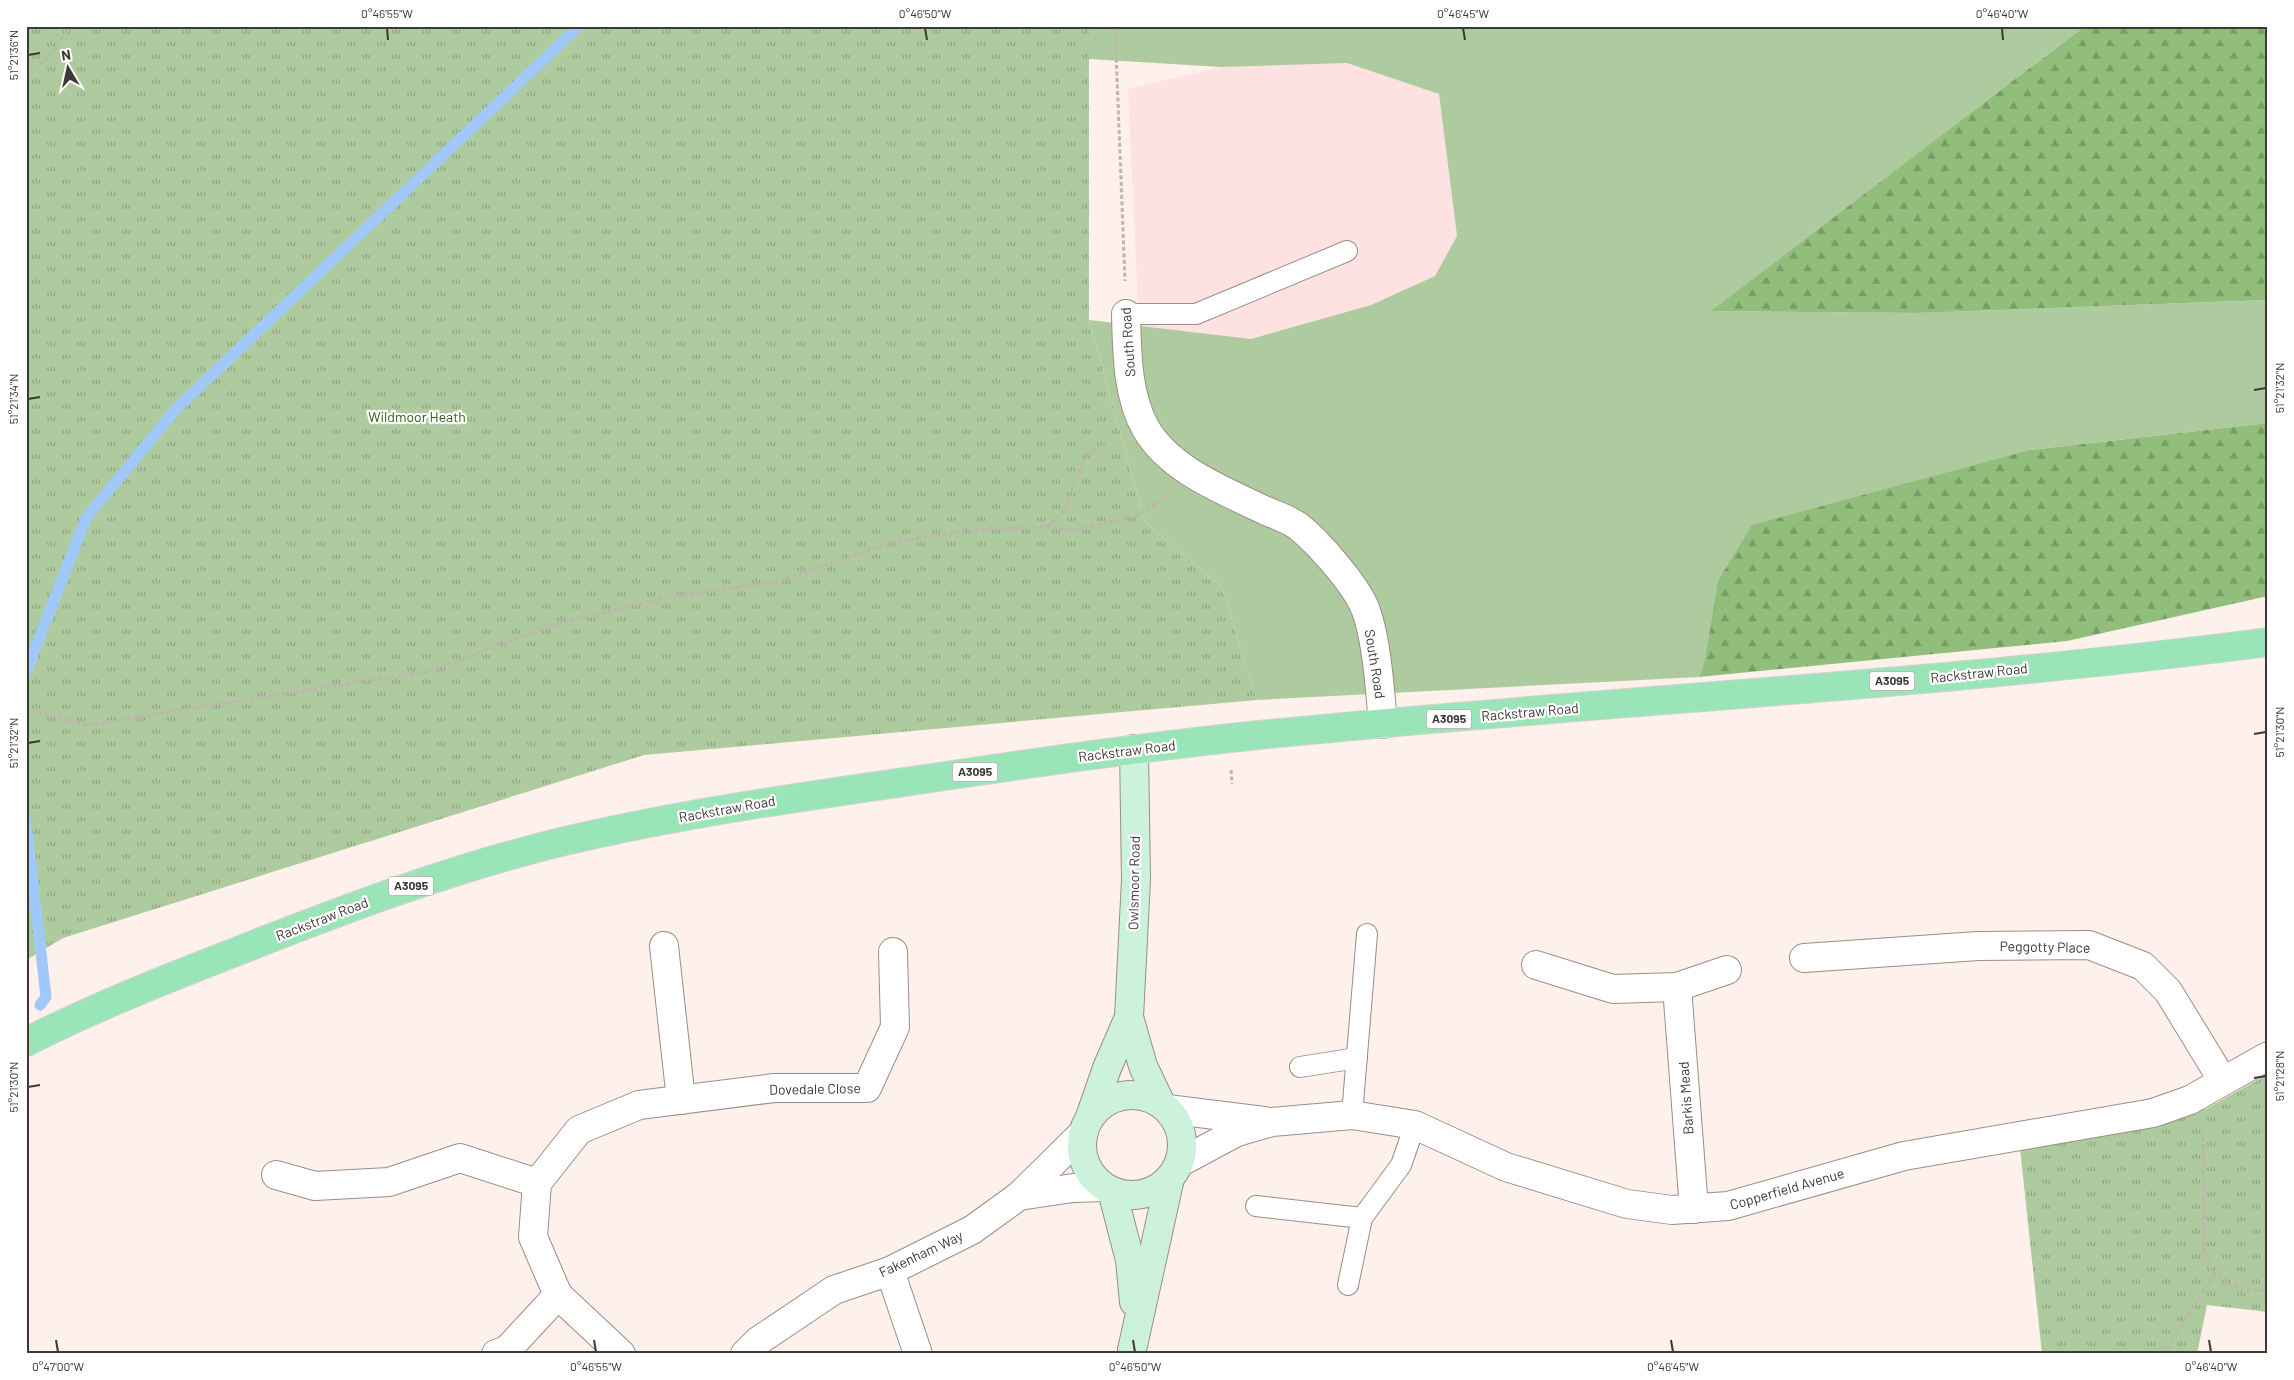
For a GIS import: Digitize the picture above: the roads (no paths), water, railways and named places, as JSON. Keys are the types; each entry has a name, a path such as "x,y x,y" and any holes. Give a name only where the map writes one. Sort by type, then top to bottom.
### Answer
{"main road":[{"name":"Rackstraw Road","path":"26,1042 69,1020 130,994 332,914 415,885 560,842 684,816 815,794 1265,734 1933,678 2268,642"}],"street":[{"name":"South Road","path":"1126,314 1130,378 1139,412 1155,442 1192,473 1297,526 1343,574 1365,608 1374,647 1383,724"},
{"name":"Owlsmoor Road","path":"1134,750 1136,880 1129,1016 1143,1066 1164,1107"},
{"path":"664,946 681,1100"},
{"name":"Peggotty Place","path":"1804,958 1978,946 2090,946 2143,966 2168,991 2223,1081"},
{"name":"Dovedale Close","path":"537,1183 579,1130 639,1105 774,1088 867,1088 896,1028 893,952"},
{"path":"1536,965 1613,989 1677,987 1727,970"},
{"name":"Barkis Mead","path":"1677,987 1694,1209"},
{"name":"Owlsmoor Road","path":"1087,1125 1107,1068 1129,1016"},
{"name":"Copperfield Avenue","path":"1174,1171 1237,1132 1272,1122 1352,1116 1415,1125 1506,1167 1627,1204 1672,1210 1728,1206 1904,1156 2153,1113 2190,1100 2268,1056"},
{"path":"1132,1352 1174,1171 1182,1147 1180,1131 1164,1107 1146,1097 1131,1095 1115,1098 1101,1106 1087,1125 1082,1148 1085,1163 1093,1176 1108,1189 1128,1195 1143,1194 1158,1188 1174,1171"},
{"name":"Copperfield Avenue","path":"1164,1107 1272,1122"},
{"name":"Fakenham Way","path":"745,1354 758,1342 834,1290 890,1271 972,1230 1020,1196 1087,1125"},
{"path":"276,1175 315,1186 389,1182 460,1158 537,1183 533,1237 558,1294 620,1354"},
{"name":"Fakenham Way","path":"1020,1196 1073,1188 1108,1189"},
{"path":"1108,1189 1130,1260 1134,1297 1132,1352"},
{"path":"890,1271 918,1354"},
{"path":"496,1354 507,1350 558,1294"}],"lane":[{"path":"1126,314 1196,314 1347,251"},
{"path":"1352,1116 1367,934"},
{"path":"1300,1067 1357,1058"},
{"path":"1348,1285 1362,1218 1400,1165 1415,1125"},
{"path":"1256,1206 1362,1218"}],"waterway":[{"path":"26,672 86,518 177,408 579,26"},
{"path":"26,821 46,997 40,1005"}],"park label":[{"name":"Wildmoor Heath","path":"417,417"}]}
